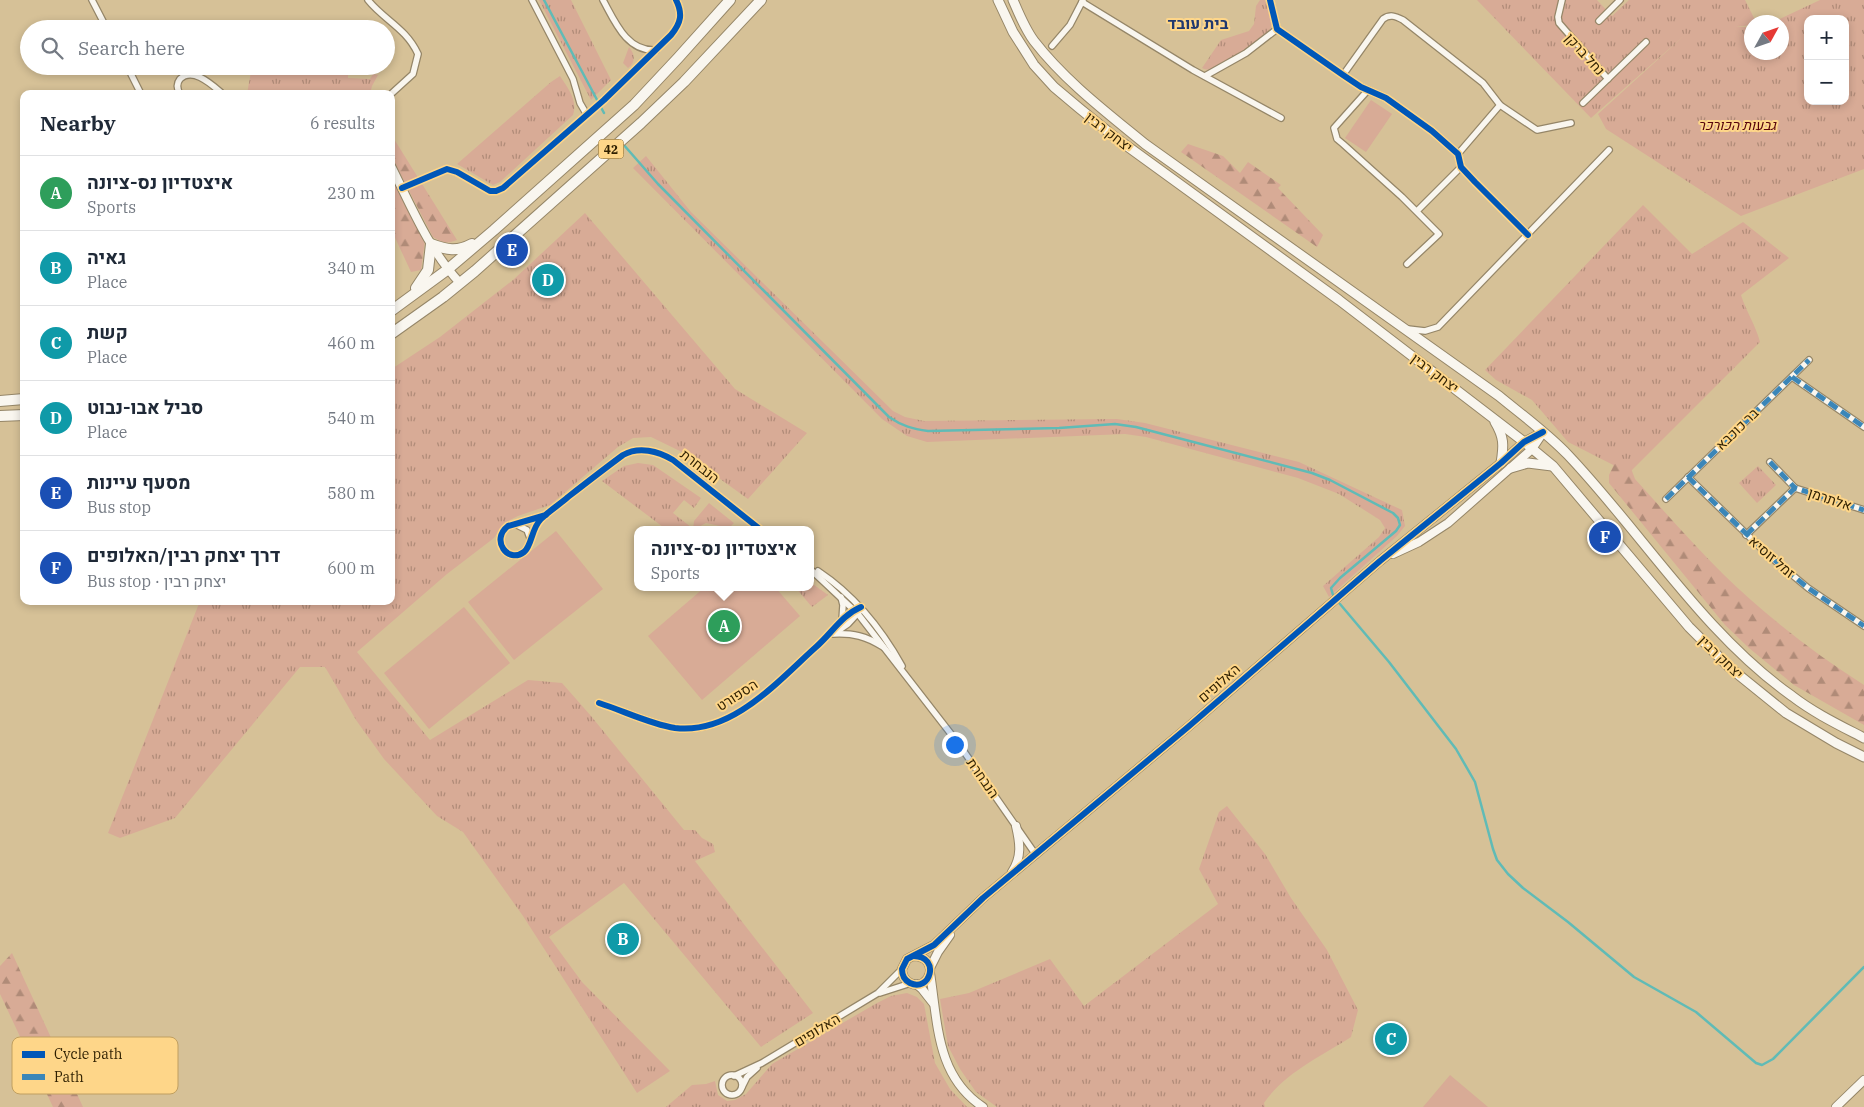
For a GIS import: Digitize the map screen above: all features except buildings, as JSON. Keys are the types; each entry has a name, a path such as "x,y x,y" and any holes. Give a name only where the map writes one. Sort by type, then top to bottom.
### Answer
{"highway":[{"name":"42","path":"395,308 447,270 634,105 730,0"},
{"name":"42","path":"395,331 443,298 641,123 684,82 761,0"},
{"path":"408,299 425,277 428,270 431,244 448,250 456,250 473,244 494,230"},
{"path":"0,401 20,399"},
{"path":"0,416 20,415"}],"main road":[{"name":"יצחק רבין","path":"998,0 1013,32 1034,65 1054,87 1116,138 1339,300 1491,415 1553,466 1684,620 1712,650 1744,680 1786,713 1864,758"},
{"name":"יצחק רבין","path":"1013,0 1024,25 1034,41 1063,74 1102,109 1145,144 1499,396 1543,432 1562,449 1595,485 1687,595 1748,660 1791,696 1864,738"},
{"path":"1491,415 1502,432 1502,463"},
{"path":"1511,468 1528,463 1553,466"}],"street":[{"path":"92,0 102,20"},
{"path":"368,0 376,9 391,20"},
{"path":"532,0 569,72 580,103 587,115"},
{"path":"603,0 624,37 638,46 648,50 656,50"},
{"path":"402,188 447,169 457,172 490,191 500,190 603,102 671,35 681,16 676,0"},
{"path":"1270,0 1277,29 1343,75 1386,98 1432,131 1458,154 1462,167 1528,235"},
{"name":"נחל ברקן","path":"1562,0 1558,17 1559,23 1608,79"},
{"path":"1599,21 1620,0"},
{"path":"1052,46 1070,25 1082,1 1205,76 1281,118"},
{"path":"1343,75 1383,19 1395,16 1403,20 1483,83 1500,105 1538,130 1571,123"},
{"path":"395,23 407,36 418,54 413,74 395,90"},
{"path":"1205,76 1238,58 1277,29"},
{"path":"1583,103 1646,42"},
{"path":"638,46 641,57 640,66"},
{"path":"132,75 139,90"},
{"path":"178,90 178,82 187,75 204,80 218,90"},
{"path":"1368,90 1334,128 1334,133 1343,144 1417,211 1439,234 1407,264"},
{"path":"1458,154 1500,105"},
{"path":"1402,327 1422,331 1435,329 1609,150"},
{"path":"1417,211 1462,167"},
{"path":"395,174 431,244 447,270 460,283"},
{"name":"בר כוכבא","path":"1666,499 1809,360"},
{"path":"1792,376 1864,427"},
{"name":"האלופים","path":"914,956 934,945 1009,876 1181,733 1380,561 1502,463 1524,442 1543,432"},
{"name":"האלופים","path":"1380,561 1418,542 1448,523 1532,449 1543,432"},
{"name":"הנבחרת","path":"530,538 536,525 546,515 622,455 628,452 646,450 663,454 673,460 756,526"},
{"name":"אלתרמן","path":"1770,462 1795,488 1864,510"},
{"name":"זמל זוסיא","path":"1688,477 1766,554 1808,588 1864,626"},
{"name":"אלתרמן","path":"1746,535 1795,488"},
{"name":"הנבחרת","path":"513,525 546,515"},
{"path":"513,525 523,526 530,538 530,543 525,552 516,555 507,552 501,544 501,534 504,529 513,525"},
{"name":"הנבחרת","path":"814,570 842,588 908,679 958,743 1036,855"},
{"name":"הנבחרת","path":"814,572 858,610 889,644 908,679"},
{"path":"840,595 843,605 841,622"},
{"name":"הספורט","path":"599,703 669,727 692,728 712,725 734,714 760,696 841,622 858,610"},
{"name":"הספורט","path":"822,641 848,624 858,610"},
{"path":"833,634 858,635 870,639 886,649"},
{"path":"1009,876 1016,866 1020,847 1016,826"},
{"name":"האלופים","path":"930,971 938,952 964,916"},
{"path":"934,1007 930,998 904,978 902,969 904,961 914,956 923,957 929,964 939,1037 946,1062 964,1089 983,1107"},
{"name":"האלופים","path":"734,1076 762,1063 872,996 888,984 902,969"},
{"path":"913,984 925,981 930,971"},
{"name":"האלופים","path":"872,996 890,989 913,984"},
{"name":"האלופים","path":"742,1087 762,1063"},
{"path":"728,1076 734,1076 741,1081 742,1087 736,1094 729,1094 724,1090 723,1081 728,1076"},
{"path":"1836,1107 1864,1080"}],"green space":[{"path":"539,0 571,0 611,80 591,100"},
{"path":"1260,0 1265,0 1272,20 1271,28 1266,34 1228,62 1213,69 1202,68 1221,40 1249,31 1254,24 1256,6"},
{"name":"גבעות הכורכר","path":"1477,0 1597,0 1612,16 1629,0 1745,0 1752,15 1744,15 1744,26 1736,27 1744,27 1744,60 1789,60 1788,15 1820,0 1864,0 1864,169 1741,216 1606,129 1598,114 1687,33 1591,118"},
{"path":"629,47 633,52 634,58 628,68 623,63"},
{"path":"250,75 348,75 348,78 370,79 372,75 378,75 371,90 248,90"},
{"path":"560,76 573,100 573,115 500,182 493,185 457,164 551,82"},
{"path":"1371,100 1392,114 1366,152 1345,138"},
{"path":"395,141 457,240 445,242 433,237 395,164"},
{"path":"1188,144 1223,156 1240,173 1248,162 1281,185 1278,188 1323,235 1317,247 1181,152"},
{"path":"646,156 691,212 893,411 905,417 924,421 1117,419 1145,423 1299,462 1402,510 1405,526 1397,536 1329,597 1323,586 1379,537 1385,528 1380,520 1339,494 1298,478 1146,437 1125,434 927,442 907,436 882,419 633,168"},
{"path":"395,184 425,240 421,270 411,272 395,238"},
{"path":"1643,205 1692,254 1743,222 1789,258 1741,295 1760,342 1629,473 1568,442 1532,400 1496,380 1485,370"},
{"path":"585,213 735,389 807,433 748,499 684,453 651,437 633,438 618,447 550,505 504,523 494,538 447,574 357,652 430,740 528,680 562,683 684,830 695,830 702,838 713,844 715,852 695,861 813,1013 761,1047 624,883 549,937 582,982 670,1071 637,1093 523,916 463,832 437,816 384,759 356,720 325,667 300,667 175,818 120,838 108,833 198,605 395,605 395,367 440,337 513,280"},
{"path":"1618,456 1629,463 1635,479 1700,551 1739,589 1790,633 1864,685 1864,725 1794,685 1749,648 1725,625 1609,483 1609,475"},
{"path":"638,463 653,465 701,498 694,508 684,500 673,513 690,526 662,526 602,481 624,466"},
{"path":"1758,466 1776,485 1757,503 1739,483"},
{"path":"709,503 734,523 731,526 706,523 700,526 693,526 694,521"},
{"path":"556,531 603,589 514,660 468,602"},
{"path":"814,585 828,595 812,607 798,591 814,591"},
{"path":"700,591 778,591 800,616 702,700 648,636"},
{"path":"464,607 510,663 429,729 384,673"},
{"path":"1227,806 1265,854 1291,898 1327,950 1358,1010 1351,1037 1293,1074 1272,1092 1264,1103 1265,1107 997,1107 976,1092 960,1069 948,1046 940,999 969,993 1050,959 1084,1006 1218,904 1199,869 1219,812"},
{"path":"12,953 51,1037 20,1037 0,994 0,966"},
{"path":"907,993 917,997 924,1004 935,1063 950,1089 967,1107 666,1107 692,1085 715,1081 718,1095 727,1101 735,1100 746,1094 772,1064 877,1003 891,996"},
{"path":"1450,1075 1488,1107 1423,1107"},
{"path":"47,1094 77,1094 83,1107 53,1107"}],"waterway":[{"path":"544,0 604,113"},
{"path":"623,144 658,184 889,417 898,423 928,431 1059,428 1115,424 1136,427 1312,473 1330,480 1393,513 1398,518 1400,525 1396,531 1340,578 1331,588 1333,595"},
{"path":"1340,604 1389,662 1456,749 1475,782 1493,849 1497,860 1508,874 1634,977 1696,1012 1756,1063 1762,1065 1773,1059 1864,967"}],"marked path":[{"path":"1666,499 1809,360"},
{"path":"1792,377 1864,427"},
{"path":"1770,462 1795,488"},
{"path":"1688,477 1767,554 1808,588 1864,626"},
{"path":"1746,535 1795,488 1864,510"}],"cycle path":[{"path":"402,188 447,169 457,172 490,191 503,188 604,100 671,35 680,18 680,10 676,0"},
{"path":"1270,0 1277,29 1361,87 1386,98 1432,131 1458,154 1461,167 1528,235"},
{"path":"914,956 928,962 930,968 930,974 927,979 917,985 908,982 903,975 902,969 907,959 934,945 983,898 1188,727 1380,561 1501,463 1524,442 1543,432"},
{"path":"545,515 623,455 642,450 655,452 673,460 756,526"},
{"path":"545,515 538,523 529,546 524,552 512,555 503,549 501,538 508,526 545,515"},
{"path":"599,703 675,728 696,728 716,723 753,703 821,642 842,620 861,607"}],"place":[{"name":"מסעף עיינות","path":"512,250"},
{"name":"סביל אבו-נבוט","path":"548,280"},
{"name":"דרך יצחק רבין/האלופים","path":"1605,537"},
{"name":"איצטדיון נס-ציונה","path":"724,626"},
{"name":"גאיה","path":"623,939"},
{"name":"קשת","path":"1391,1039"}],"district":[{"name":"בית עובד","path":"1198,23"}]}
